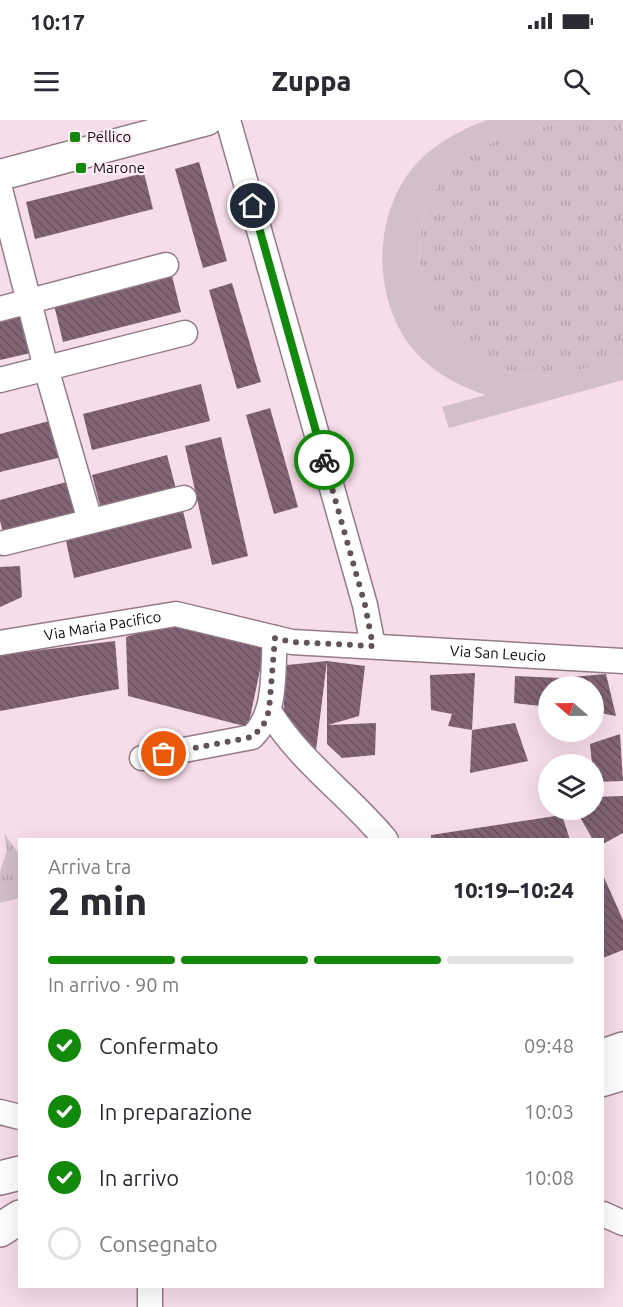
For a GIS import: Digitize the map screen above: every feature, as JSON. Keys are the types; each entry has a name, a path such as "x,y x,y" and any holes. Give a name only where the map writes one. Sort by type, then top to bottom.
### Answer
{"highway":[{"path":"604,1034 623,1027"},
{"path":"604,1056 623,1049"},
{"path":"0,1178 18,1174"},
{"path":"0,1208 18,1204"},
{"path":"0,1230 18,1218"}],"main road":[{"path":"0,175 207,120"}],"street":[{"path":"228,120 365,605 373,646"},
{"path":"0,189 28,303 90,521"},
{"path":"0,309 166,265"},
{"path":"0,380 185,333"},
{"path":"4,543 184,498"},
{"name":"Via Maria Pacifico","path":"0,643 176,614 292,642 373,646"},
{"path":"142,758 252,737 263,726 269,711 275,638"},
{"name":"Via San Leucio","path":"373,646 623,661"},
{"path":"269,711 285,737 318,772 362,811 384,838"},
{"path":"604,1084 623,1078"},
{"path":"0,1112 18,1116"},
{"path":"604,1214 623,1223"},
{"path":"150,1288 150,1307"}],"green space":[{"path":"487,120 571,120 486,145 461,161 437,187 424,218 419,251 424,284 436,315 456,342 483,362 516,374 543,376 557,374 623,358 623,380 449,428 442,407 485,395 460,385 436,371 406,340 387,296 383,271 383,246 394,198 413,167 442,142"},
{"path":"571,120 623,120 623,358 557,374 530,376 516,374 483,362 456,342 436,315 424,284 419,251 424,218 437,187 461,161 473,152 514,135"},
{"path":"4,833 18,853 18,898 0,903 0,872 7,850"}],"building":[{"path":"199,162 227,261 203,268 175,169"},
{"path":"144,173 153,209 35,239 26,202"},
{"path":"172,276 181,312 63,342 54,305"},
{"path":"232,283 261,382 237,389 209,290"},
{"path":"26,315 35,352 0,360 0,321"},
{"path":"201,384 210,421 92,450 83,414"},
{"path":"270,408 298,507 274,514 246,415"},
{"path":"53,420 62,457 0,472 0,434"},
{"path":"221,437 248,556 212,565 185,446"},
{"path":"167,455 176,489 101,509 92,475"},
{"path":"70,481 78,515 4,535 0,521 0,500"},
{"path":"183,511 192,548 74,578 66,541"},
{"path":"20,566 22,597 0,607 0,567"},
{"path":"171,622 265,646 248,727 128,696 126,637"},
{"path":"115,641 119,689 0,711 0,655"},
{"path":"327,661 316,750 283,715 287,665"},
{"path":"327,661 365,666 359,716 328,725 376,723 375,755 342,758 327,744"},
{"path":"475,673 472,730 448,726 452,714 431,710 430,675"},
{"path":"606,674 616,716 604,714 604,676 583,676"},
{"path":"515,676 538,677 538,706 514,703"},
{"path":"515,723 528,761 470,773 472,730"},
{"path":"620,734 623,781 604,782 604,754 591,754 590,744 604,742 604,739"},
{"path":"623,796 623,833 604,843 604,838 592,838 582,820 604,820 604,797"},
{"path":"538,819 564,820 569,838 431,838 431,835"},
{"path":"604,877 623,920 623,950 604,958"}],"way so far":[{"path":"164,754 252,737 263,726 269,711 275,638 292,642 373,646 365,605 324,460"}],"place":[{"name":"Pellico","path":"75,137"},
{"name":"Marone","path":"81,168"}],"route":[{"path":"253,206 324,460"}]}
